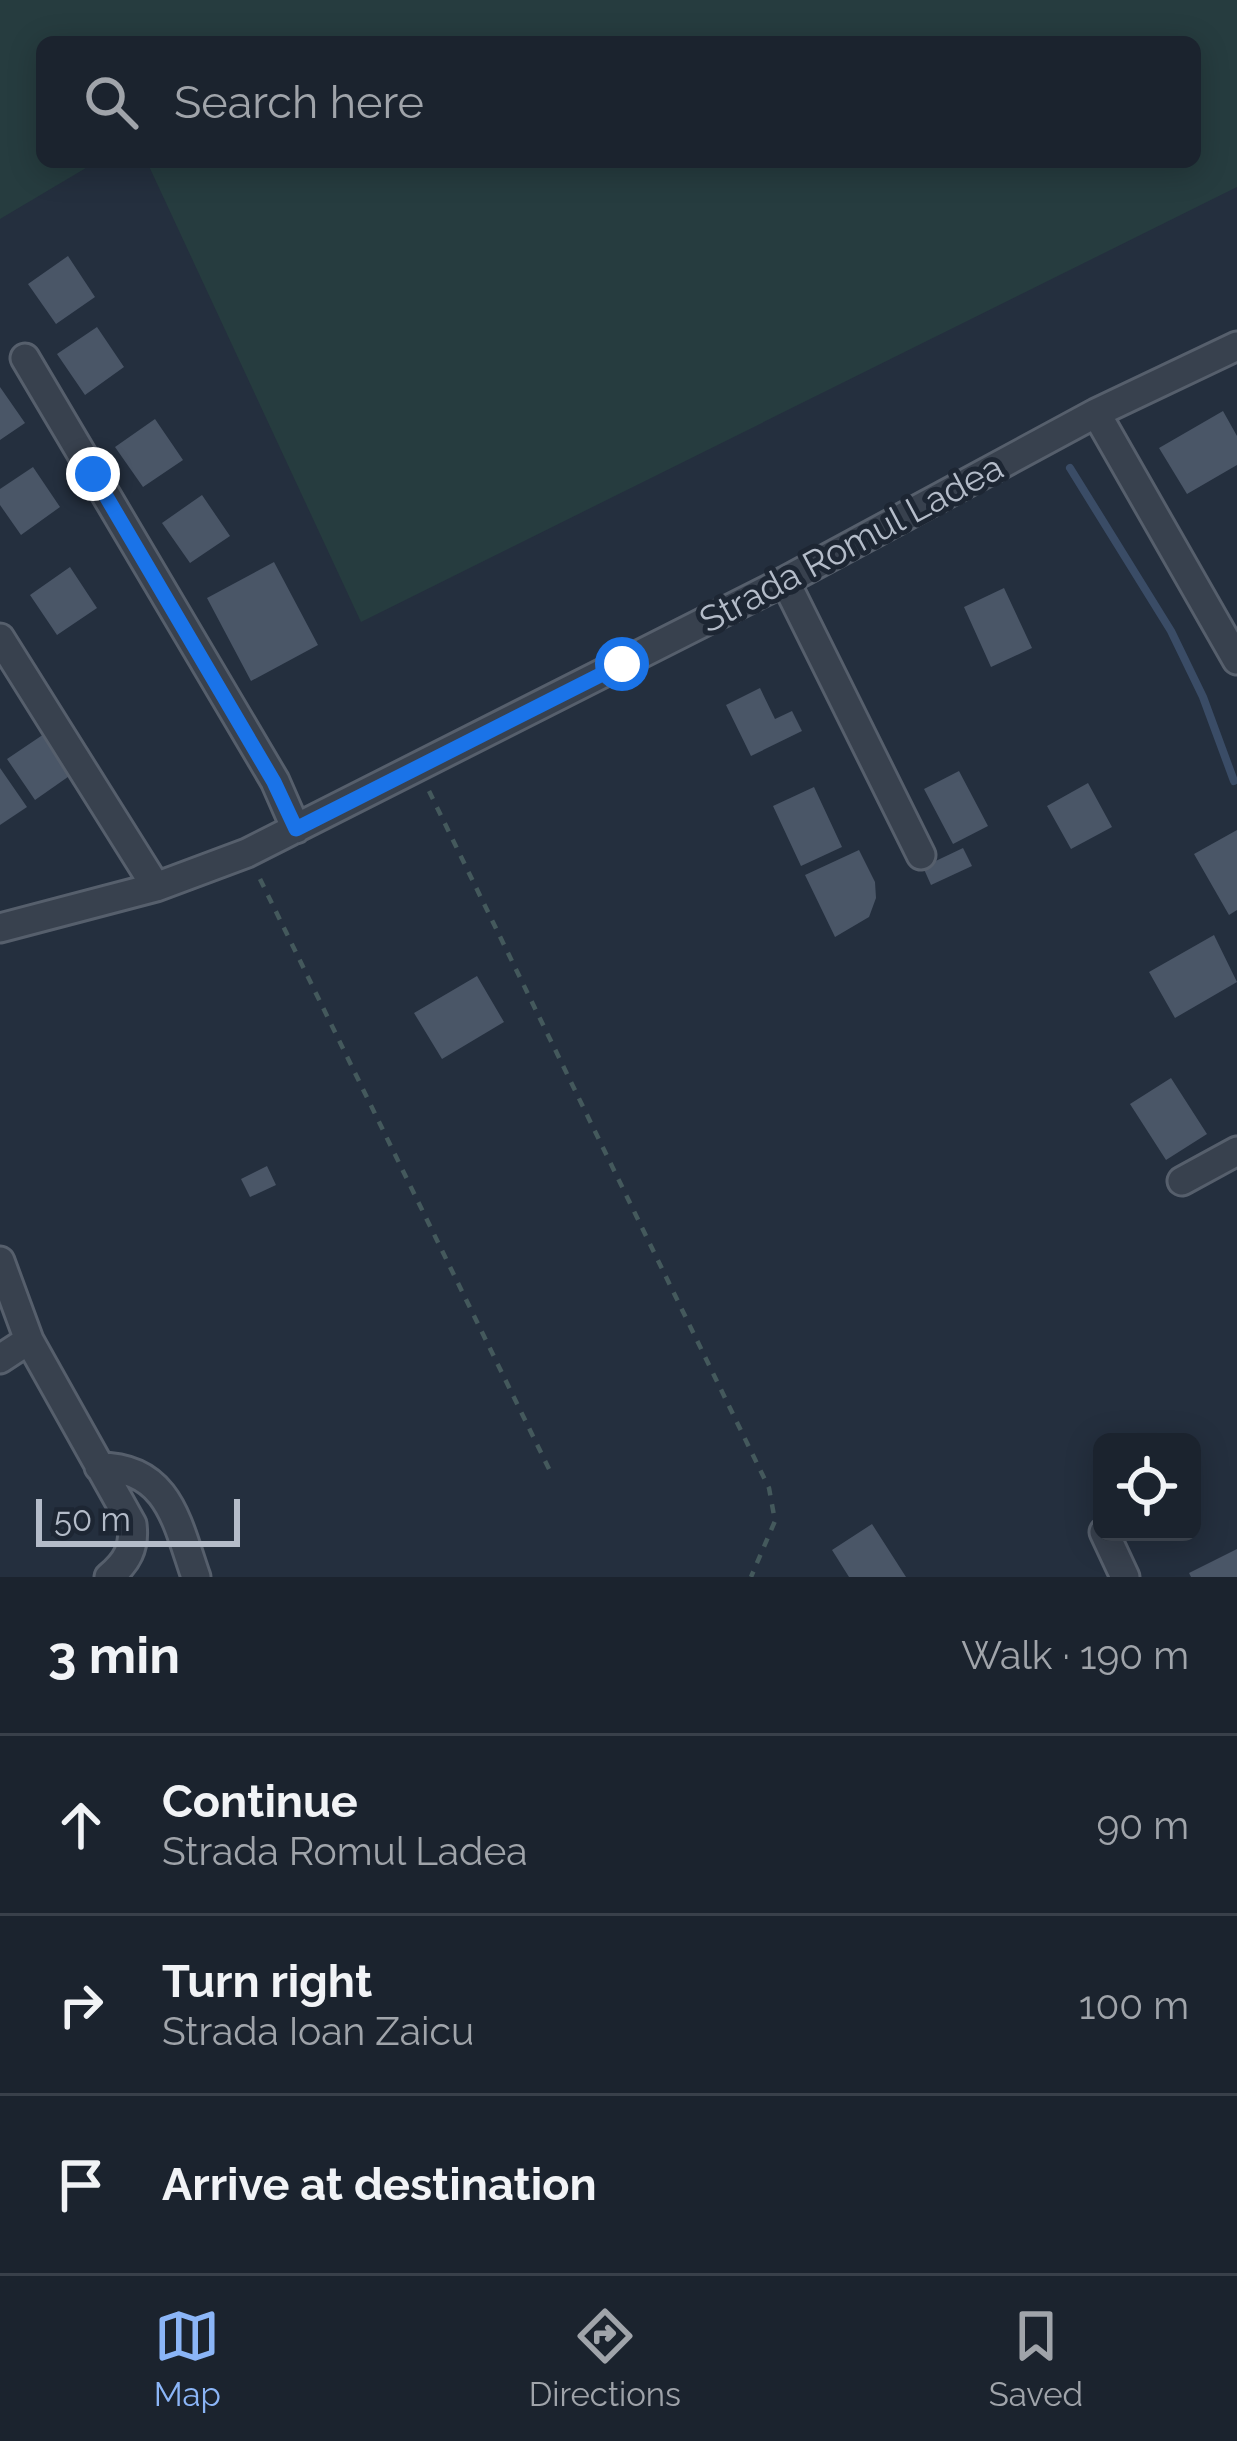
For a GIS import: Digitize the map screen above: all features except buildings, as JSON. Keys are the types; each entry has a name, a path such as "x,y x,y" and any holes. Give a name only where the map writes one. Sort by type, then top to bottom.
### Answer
{"street":[{"name":"Strada Romul Ladea","path":"0,928 156,887 247,853 784,581 1096,413 1237,346"},
{"path":"25,358 274,782 296,829"},
{"path":"1096,413 1237,660"},
{"path":"784,581 921,856"},
{"path":"0,638 156,887"},
{"path":"1182,1181 1237,1151"},
{"path":"0,1261 28,1340 126,1512 134,1536 126,1562 109,1577"},
{"path":"0,1359 28,1340"},
{"path":"99,1467 129,1470 164,1495 196,1577"},
{"path":"1107,1541 1125,1577"}],"path":[{"path":"418,768 770,1488 775,1521 752,1577"},
{"path":"247,853 551,1473"}],"green space":[{"path":"0,0 1237,0 1237,187 361,622 150,168 1201,168 1201,36 36,36 36,168 86,168 0,219"}],"waterway":[{"path":"1070,468 1171,631 1203,697 1234,781"}],"route":[{"path":"93,474 274,782 296,829 622,664"}]}
